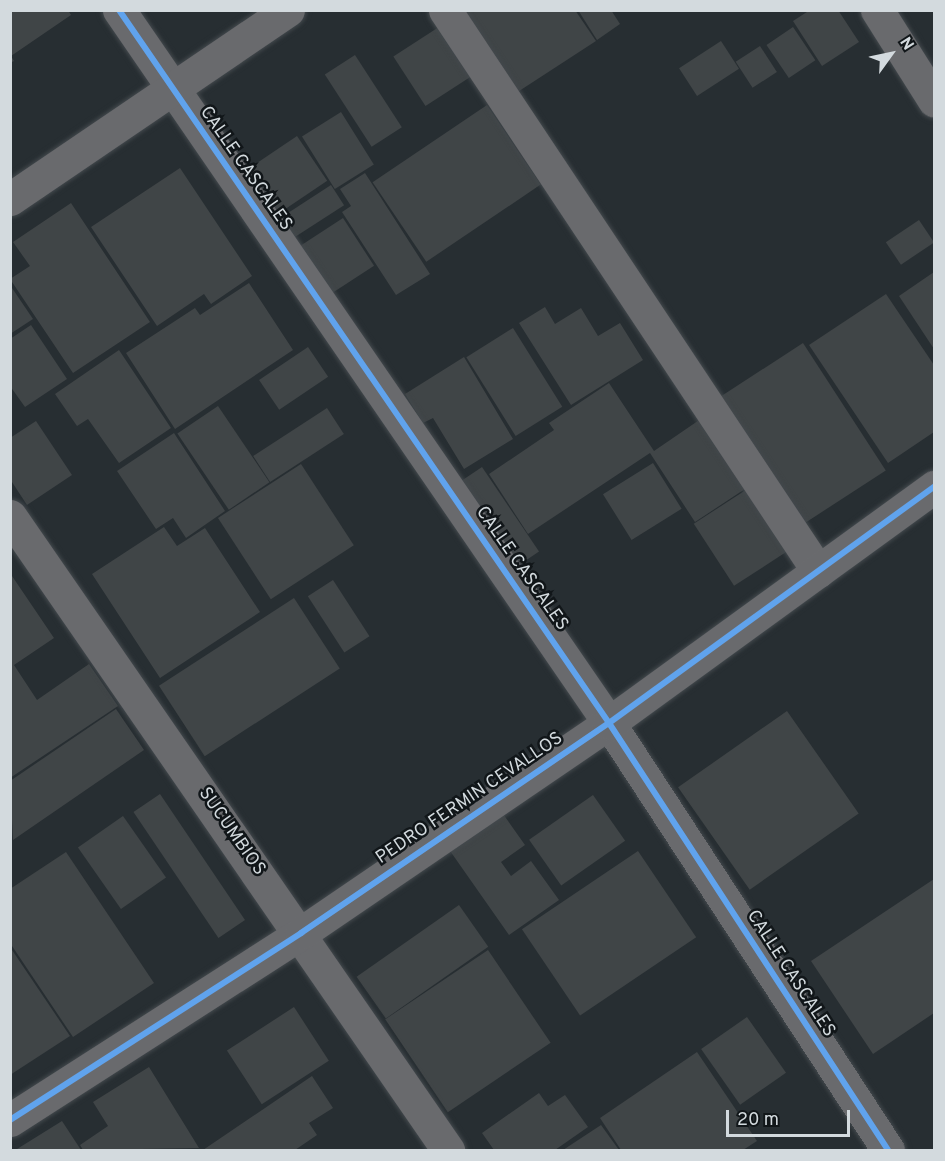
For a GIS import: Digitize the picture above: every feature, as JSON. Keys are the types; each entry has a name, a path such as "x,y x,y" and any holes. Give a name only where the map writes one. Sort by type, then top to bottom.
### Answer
{"street":[{"name":"CALLE CASCALES","path":"119,10 609,723 888,1150"},
{"path":"10,199 288,10"},
{"path":"445,10 818,571"},
{"path":"877,10 934,100"},
{"name":"PEDRO FERMIN CEVALLOS","path":"10,1120 302,933 609,723 934,487"},
{"name":"SUCUMBIOS","path":"10,516 302,933 448,1150"}],"building":[{"path":"10,10 68,10 71,15 11,56 14,61 10,63"},
{"path":"458,10 575,10 596,41 513,95"},
{"path":"578,10 611,10 620,24 597,40"},
{"path":"810,10 838,10 859,42 822,66 793,21"},
{"path":"442,25 474,74 425,106 393,57"},
{"path":"793,27 815,60 789,78 766,45"},
{"path":"721,41 739,69 697,96 679,68"},
{"path":"760,46 777,72 753,88 736,62"},
{"path":"355,55 402,127 372,147 325,75"},
{"path":"487,105 541,185 426,262 373,182"},
{"path":"341,112 374,165 335,189 302,136"},
{"path":"297,136 327,181 275,216 245,171"},
{"path":"180,168 252,276 211,304 204,294 157,326 91,227"},
{"path":"365,173 430,274 396,295 342,212 351,206 340,189"},
{"path":"331,185 344,205 289,241 276,221"},
{"path":"71,203 150,322 73,373 10,279 30,266 13,242"},
{"path":"343,218 374,266 325,298 294,250"},
{"path":"919,220 934,242 901,265 886,242"},
{"path":"934,272 934,349 899,296"},
{"path":"249,283 293,350 175,429 126,353 195,308 200,315"},
{"path":"10,285 33,319 10,334"},
{"path":"886,294 934,365 934,432 888,463 809,345"},
{"path":"545,307 555,324 581,308 598,336 620,323 643,360 571,405 519,323"},
{"path":"31,325 67,379 25,407 10,386 10,339"},
{"path":"513,328 562,407 516,436 466,357"},
{"path":"803,343 886,470 802,525 719,397"},
{"path":"308,347 328,377 279,410 259,380"},
{"path":"119,350 171,428 119,463 88,419 77,426 55,394"},
{"path":"464,357 513,439 464,469 433,418 423,423 405,394"},
{"path":"609,383 654,451 708,414 754,483 695,522 650,453 528,534 489,474 554,430 549,423"},
{"path":"218,406 269,482 229,510 177,433"},
{"path":"327,408 344,434 270,482 253,456"},
{"path":"36,421 72,475 27,505 10,479 10,438"},
{"path":"174,433 225,511 186,538 173,518 156,529 117,471"},
{"path":"653,463 682,509 632,540 603,494"},
{"path":"301,464 354,545 271,599 218,518"},
{"path":"482,467 539,552 507,573 450,489"},
{"path":"755,484 795,546 734,586 694,524"},
{"path":"164,527 177,546 205,528 260,612 160,678 92,574"},
{"path":"10,573 54,638 14,665 37,700 89,664 118,706 10,778"},
{"path":"333,580 369,636 344,653 308,596"},
{"path":"294,598 340,668 205,756 159,686"},
{"path":"116,709 144,750 13,840 10,781"},
{"path":"787,711 859,813 750,890 678,787"},
{"path":"160,794 245,920 218,938 133,812"},
{"path":"593,795 625,841 561,886 529,840"},
{"path":"501,811 525,845 501,862 511,876 531,861 559,900 509,935 448,848"},
{"path":"123,816 166,877 121,909 78,848"},
{"path":"638,851 696,937 580,1016 522,929"},
{"path":"66,852 154,983 73,1037 10,943 10,889"},
{"path":"934,879 934,1013 873,1054 811,961"},
{"path":"459,905 488,947 386,1018 357,977"},
{"path":"10,947 70,1036 10,1075"},
{"path":"488,950 551,1043 448,1112 385,1019"},
{"path":"294,1007 329,1061 262,1104 227,1051"},
{"path":"747,1017 786,1073 740,1105 701,1049"},
{"path":"697,1052 757,1141 743,1150 621,1150 600,1118"},
{"path":"149,1067 199,1148 83,1150 80,1145 108,1126 93,1102"},
{"path":"312,1076 333,1108 309,1123 317,1135 295,1150 203,1150"},
{"path":"539,1093 548,1106 565,1095 588,1127 555,1150 494,1150 482,1133"},
{"path":"62,1121 81,1150 17,1149"},
{"path":"601,1125 619,1150 563,1150"}],"cycle path":[{"path":"119,10 609,723 888,1150"},
{"path":"10,1120 301,933 609,723 934,487"}]}
